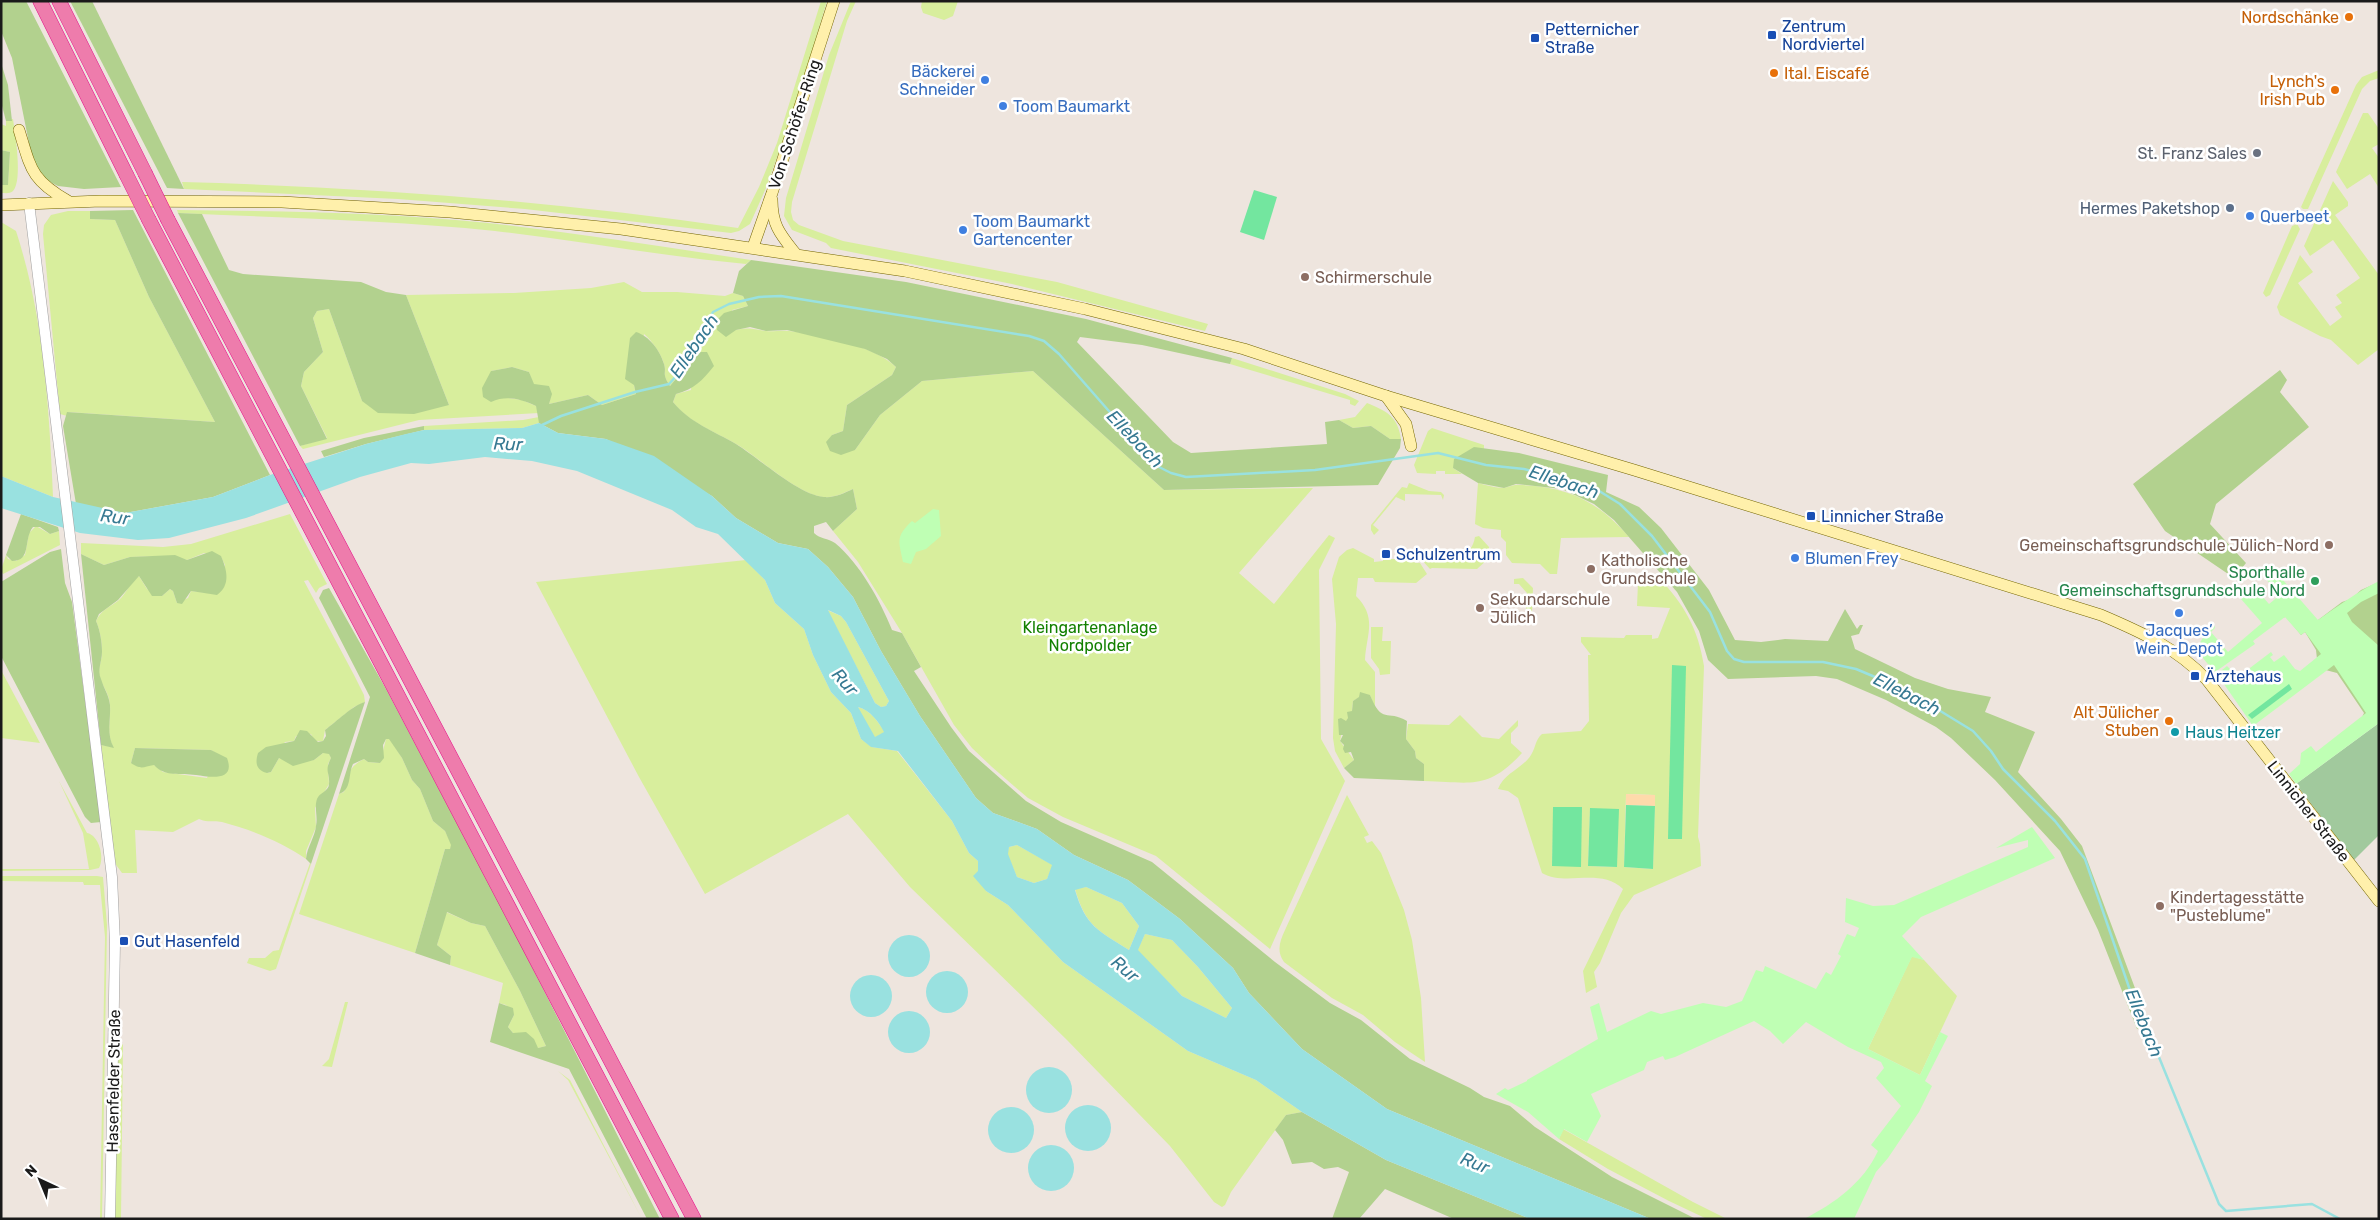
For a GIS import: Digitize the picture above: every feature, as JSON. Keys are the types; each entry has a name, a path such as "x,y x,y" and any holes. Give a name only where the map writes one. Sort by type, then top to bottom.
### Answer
{"highway":[{"path":"40,1 149,220 672,1219"},
{"path":"59,1 168,220 694,1219"},
{"path":"668,1169 699,1219"}],"main road":[{"name":"Von-Schöfer-Ring","path":"753,247 834,1"},
{"path":"19,130 30,167 36,177 55,194 70,202"},
{"path":"772,193 772,218 783,238 795,253"},
{"name":"Linnicher Straße","path":"1,205 70,202 282,202 450,212 621,229 795,253 906,271 1086,309 1244,349 1386,396 1634,470 2101,615 2146,634 2175,652 2207,680 2379,901"},
{"path":"1386,396 1402,416 1411,446"}],"street":[{"name":"Hasenfelder Straße","path":"29,203 110,855 115,943 110,1219"}],"green space":[{"path":"1,1 26,1 121,187 84,189 58,186 44,179 32,158 12,58 1,31"},
{"path":"70,1 92,1 184,189 167,188"},
{"path":"821,1 827,1 796,105 766,188 750,224 739,231 731,233 525,209 398,199 184,189 182,182 391,192 600,210 738,228 759,187 777,143"},
{"path":"851,1 856,1 847,21 792,202 791,212 793,220 799,225 843,241 1057,282 1208,324 1205,331 1012,284 831,248 826,243 792,230 784,216 786,198 829,55"},
{"path":"922,1 958,1 953,16 944,20 923,13"},
{"path":"1,63 8,85 12,121 6,121 1,102"},
{"path":"2379,70 2379,78 2370,81 2362,89 2308,209 2303,209 2301,207 2356,85 2362,77"},
{"path":"2363,113 2368,113 2379,129 2379,144 2372,148 2379,158 2379,188 2370,174 2347,189 2336,172"},
{"path":"13,119 18,157 18,178 13,191 1,193 1,185 8,184 10,152 1,150 1,124 6,126 6,121"},
{"path":"1,150 10,152 8,185 1,185"},
{"path":"2333,181 2348,202 2348,206 2335,215 2379,275 2379,349 2358,365 2331,340 2280,315 2277,307 2300,255 2313,272 2298,283 2330,326 2342,317 2335,307 2342,303 2336,295 2360,278 2333,240 2310,256 2304,246"},
{"path":"1254,190 1277,197 1264,240 1240,232"},
{"path":"133,210 270,475 213,497 125,513 76,504 63,426 67,412 215,422 149,297 115,220 90,219 90,211"},
{"path":"177,210 333,213 449,219 554,231 751,260 746,264 715,261 456,227 178,213"},
{"path":"68,211 90,211 90,219 115,220 149,297 215,422 68,412 67,416 60,414 43,234 44,225 51,215"},
{"path":"178,213 202,214 229,270 243,274 361,282 386,292 406,295 449,405 414,414 378,413 362,401 329,309 317,311 313,318 323,352 304,372 301,386 327,439 300,446"},
{"path":"1,222 16,231 33,296 44,362 53,497 1,476"},
{"path":"2297,224 2300,229 2270,295 2266,297 2263,293 2292,226"},
{"path":"751,260 906,282 1086,319 1232,358 1230,364 1142,345 1080,337 1077,342 1173,442 1191,453 1327,444 1325,422 1339,420 1353,428 1371,426 1390,439 1401,439 1400,448 1378,485 1164,490 1033,371 922,381 880,415 855,450 841,455 830,451 826,442 832,435 843,431 847,405 892,375 896,367 887,359 865,349 787,330 766,331 750,327 736,330 726,337 717,330 718,319 724,313 748,306 743,296 733,293 739,271"},
{"name":"Kleingartenanlage Nordpolder","path":"624,282 642,292 677,292 725,296 733,293 743,296 748,306 732,310 736,330 748,328 816,335 846,342 886,359 896,367 892,375 847,405 843,431 832,435 855,450 880,415 922,381 1033,371 1164,490 1313,488 1239,573 1274,604 1329,535 1335,538 1319,570 1321,739 1345,781 1270,949 1156,856 1063,817 1028,798 972,748 954,725 902,633 858,562 833,531 857,509 853,489 832,497 814,495 791,483 736,444 686,416 673,402 676,394 691,390 694,352 670,386 665,376 665,368 661,356 644,334 634,385 636,394 602,405 588,395 549,404 551,394 533,384 529,372 512,367 491,371 502,397 522,400 536,406 539,413 419,420 303,449 300,446 327,438 301,386 304,372 323,352 313,318 317,311 329,309 362,401 449,405 406,295 514,293 591,288"},
{"path":"636,332 650,340 657,349 665,367 665,376 670,386 694,352 707,352 714,366 697,384 688,390 676,394 673,402 687,416 736,444 791,483 814,495 832,497 853,489 857,509 833,531 826,522 814,526 814,533 835,543 861,572 882,607 892,630 902,633 921,667 914,671 969,751 1026,801 1061,822 1152,862 1275,962 1330,1003 1361,1020 1410,1059 1470,1088 1484,1097 1510,1106 1535,1127 1612,1177 1696,1219 1651,1219 1387,1109 1302,1049 1249,993 1233,968 1180,919 1128,880 1074,855 1037,829 993,813 976,798 920,716 881,651 853,597 828,567 808,549 778,543 736,518 712,496 606,439 558,433 539,423 536,406 524,401 508,398 491,402 483,397 482,388 491,371 512,367 529,372 534,384 549,386 552,394 549,404 588,395 602,405 636,394 634,385 625,379 630,338"},
{"path":"1232,358 1345,394 1359,401 1355,406 1350,404 1350,400 1230,364"},
{"path":"2280,370 2287,380 2280,392 2309,427 2216,504 2210,524 2246,563 2234,578 2165,531 2133,484"},
{"path":"1367,403 1386,412 1394,420 1401,439 1390,439 1371,426 1353,428 1339,420 1355,417"},
{"path":"539,417 539,423 522,428 424,430 424,426 523,420"},
{"path":"424,426 424,430 366,444 324,457 321,451 364,438"},
{"path":"1432,428 1484,445 1484,449 1469,450 1462,455 1453,468 1462,474 1445,474 1445,471 1436,471 1436,474 1417,473 1414,465 1428,431"},
{"path":"1474,447 1519,453 1608,475 1606,492 1639,507 1661,528 1709,590 1735,640 1761,642 1785,639 1828,641 1845,609 1857,629 1860,625 1863,625 1859,634 1851,636 1855,649 1915,678 1948,689 1991,697 1985,712 2035,732 2018,772 2061,819 2082,846 2148,1023 2137,1029 2098,930 2060,851 1995,780 1951,738 1936,727 1886,700 1837,679 1816,676 1728,679 1708,660 1699,631 1677,592 1614,520 1594,504 1562,489 1516,484 1504,488 1478,483 1453,468 1454,459"},
{"path":"1409,483 1429,491 1441,492 1444,495 1443,500 1441,495 1405,494 1405,501 1396,497 1373,525 1379,530 1374,535 1371,525 1402,487 1407,488"},
{"path":"1478,483 1501,488 1514,485 1536,486 1567,492 1593,505 1617,524 1629,537 1561,538 1557,574 1550,574 1540,564 1512,563 1506,555 1506,542 1501,537 1501,530 1483,528 1475,524"},
{"path":"933,509 939,510 941,536 926,549 916,552 911,564 903,562 900,540 903,531 912,521 915,523"},
{"path":"21,514 58,527 59,531 50,534 40,527 33,527 28,537 25,553 18,560 12,561 6,555"},
{"path":"290,514 327,584 319,588 316,593 308,580 304,581 354,675 364,695 365,702 354,707 325,730 323,741 316,740 311,734 296,736 294,741 285,742 267,773 271,772 279,758 290,762 314,760 323,753 329,753 331,758 328,764 329,784 315,808 316,827 306,851 306,859 287,847 255,833 222,822 199,819 173,832 135,830 137,873 122,873 114,862 101,745 113,747 109,732 109,701 99,676 102,648 100,632 96,621 103,611 122,597 133,581 139,576 147,589 162,596 170,589 173,591 177,603 188,598 191,591 217,594 225,565 221,557 204,553 187,560 168,556 130,557 104,565 81,554 81,543 163,547 191,544","holes":["135,748 211,750 217,754 207,778 163,772 154,765 131,763"]},
{"path":"36,526 50,534 59,531 60,545 3,574 1,570 6,555 8,559 16,561 25,555 29,533"},
{"path":"1479,536 1489,547 1489,558 1477,569 1430,569 1421,559 1446,559 1462,556 1468,552 1475,537"},
{"path":"1353,548 1374,559 1374,562 1383,561 1383,559 1411,559 1412,562 1420,563 1427,574 1416,583 1375,582 1373,578 1358,578 1356,596 1363,604 1369,619 1365,660 1375,672 1375,709 1370,695 1353,701 1352,711 1346,722 1344,721 1340,741 1354,760 1344,768 1335,751 1333,738 1336,624 1332,579 1339,557 1347,550"},
{"path":"61,549 65,583 72,602 101,822 91,823 85,817 1,656 1,582 50,552"},
{"path":"212,551 221,556 226,572 226,582 217,595 191,591 182,604 177,603 173,591 170,589 162,596 152,596 139,576 118,600 99,614 96,621 100,632 102,655 99,672 108,695 110,711 109,732 114,748 101,745 81,554 104,565 130,557 175,555 187,560"},
{"path":"746,560 765,580 775,603 804,629 813,655 831,692 851,713 861,739 872,747 897,751 952,821 969,853 978,861 978,871 986,891 1008,905 1063,962 1188,1051 1256,1080 1302,1112 1286,1115 1231,1192 1225,1205 1222,1207 1214,1202 1170,1146 1067,1040 910,887 848,814 705,894 639,777 536,582"},
{"path":"2275,571 2318,620 2355,594 2379,581 2379,593 2361,602 2347,613 2352,622 2379,646 2379,723 2296,784 2289,774 2300,764 2301,753 2311,746 2316,752 2366,713 2334,665 2253,726 2217,674 2227,666 2238,677 2271,652 2273,655 2270,657 2274,662 2284,655 2295,669 2300,671 2321,654 2305,632 2301,635 2285,617 2253,641 2255,644 2215,672 2203,658 2199,648 2202,639 2214,625 2215,628 2211,632 2228,652 2262,623 2241,599 2254,587 2269,604 2280,595 2266,579"},
{"path":"1658,577 1689,617 1698,640 1704,666 1698,837 1701,866 1634,895 1621,913 1600,963 1594,972 1597,987 1586,993 1583,971 1623,889 1604,879 1551,877 1542,873 1518,798 1508,791 1498,789 1505,779 1528,760 1542,734 1581,731 1589,721 1588,655 1591,655 1581,642 1581,637 1624,638 1626,635 1652,635 1652,639 1658,638 1670,608 1637,606 1638,583 1653,582","holes":["1626,794 1655,795 1653,869 1624,867","1554,808 1581,866 1552,866","1590,809 1617,867 1588,866"]},
{"path":"1523,578 1533,588 1532,612 1523,621 1520,618 1526,611 1527,593 1519,584 1514,584 1514,579"},
{"path":"2379,582 2379,723 2358,725 2364,713 2337,673 2318,668 2316,650 2305,632 2301,635 2286,617 2280,618 2285,594 2308,621 2318,620 2342,602 2351,599 2361,590"},
{"path":"329,588 386,689 506,916 660,1219 647,1219 569,1069 490,1042 499,1003 513,1008 514,1015 508,1027 513,1033 526,1032 534,1039 538,1048 546,1046 520,991 485,926 471,923 447,912 437,945 451,956 450,965 415,953 445,849 450,849 451,845 445,831 433,821 420,789 412,780 402,758 389,739 386,739 383,745 384,758 380,763 368,762 364,759 353,764 348,785 339,794 370,697 319,598 323,590"},
{"path":"827,610 841,616 846,622 889,701 886,706 881,707 875,703"},
{"path":"1371,627 1383,627 1382,641 1391,641 1390,674 1380,675 1379,669 1371,658"},
{"path":"1672,665 1686,666 1682,839 1668,839"},
{"path":"1,670 40,743 1,738"},
{"path":"2289,684 2292,689 2252,719 2248,715"},
{"path":"1360,692 1370,695 1378,710 1385,715 1407,721 1406,739 1415,751 1416,758 1424,764 1424,781 1354,778 1344,768 1354,760 1351,752 1345,753 1343,749 1344,745 1340,741 1343,735 1339,735 1338,719 1341,718 1346,721 1348,718 1347,712 1352,711 1353,701 1359,697"},
{"path":"365,702 311,864 306,859 315,830 316,802 318,797 329,786 328,769 331,758 329,754 323,753 314,760 293,766 279,758 271,772 267,773 257,766 258,753 266,747 294,741 300,730 307,731 318,742 323,741 326,736 325,730 350,710"},
{"path":"857,707 870,713 885,732 875,738"},
{"path":"1460,715 1482,737 1499,739 1518,720 1518,726 1511,733 1511,743 1522,753 1499,774 1478,782 1424,781 1424,764 1416,758 1415,751 1406,739 1408,724 1449,725"},
{"path":"2379,723 2379,835 2354,860 2296,784"},
{"path":"386,739 390,739 402,758 412,780 420,789 433,821 445,831 452,845 450,849 445,849 415,953 299,914 339,794 344,792 350,772 358,762 364,759 368,762 380,763"},
{"path":"135,748 211,750 227,758 228,771 220,776 208,777 168,773 154,765 140,767 131,763"},
{"path":"59,781 87,833 98,842 101,853 99,868 90,870 1,871 1,869 89,869 83,833"},
{"path":"1347,795 1369,835 1364,837 1367,843 1372,841 1381,853 1404,910 1412,940 1421,998 1425,1062 1395,1042 1363,1015 1332,998 1284,962 1280,954 1280,942 1283,934"},
{"path":"1626,805 1655,806 1653,869 1624,867"},
{"path":"1553,807 1582,807 1581,867 1552,866"},
{"path":"1590,808 1619,809 1617,867 1588,866"},
{"path":"2032,827 2055,858 1921,917 1902,936 1924,960 1912,957 1868,1049 1920,1075 1940,1032 1948,1036 1925,1081 1932,1086 1919,1112 1888,1158 1876,1172 1854,1219 1804,1219 1837,1199 1864,1173 1878,1151 1871,1145 1901,1106 1876,1078 1884,1068 1881,1062 1848,1047 1806,1022 1783,1044 1770,1031 1754,1021 1675,1057 1665,1060 1663,1056 1647,1062 1644,1070 1591,1094 1601,1116 1587,1142 1564,1129 1559,1139 1528,1112 1496,1094 1505,1088 1508,1090 1527,1081 1598,1039 1590,1007 1599,1003 1607,1032 1651,1011 1661,1014 1703,1003 1726,1007 1742,1001 1756,970 1763,972 1765,966 1816,989 1826,972 1831,975 1841,956 1838,954 1847,934 1855,937 1859,928 1845,922 1846,898 1873,906 1894,905 2028,847 2028,840 1996,848"},
{"path":"1017,845 1053,865 1047,879 1034,883 1017,877 1007,854 1009,847"},
{"path":"310,863 276,969 270,971 247,963 249,958 265,958 273,951 279,950"},
{"path":"1,876 103,877 107,925 102,1219 100,1219 105,937 100,885 84,885 83,882 1,881"},
{"path":"1086,887 1122,903 1139,926 1129,950 1101,932 1089,920 1079,902 1075,889"},
{"path":"446,912 471,923 485,926 520,991 546,1046 538,1048 513,1033 508,1027 514,1015 506,1005 499,1003 503,983 450,965 451,956 437,945"},
{"path":"1145,934 1172,940 1198,967 1232,1008 1226,1018 1182,996 1137,951"},
{"path":"1912,956 1924,960 1957,996 1920,1075 1868,1049"},
{"path":"345,1002 348,1002 332,1067 322,1066 329,1059"},
{"path":"123,1044 121,1219 114,1219 118,1049"},
{"path":"558,1071 570,1080 642,1219 568,1080"},
{"path":"1302,1112 1386,1160 1530,1219 1454,1219 1385,1189 1359,1219 1332,1219 1349,1172 1338,1167 1324,1169 1312,1162 1292,1164 1283,1140 1275,1130 1286,1115"},
{"path":"1563,1129 1727,1219 1707,1219 1608,1169 1559,1139"}],"sand":[{"path":"1626,794 1655,795 1655,806 1626,805"}],"water":[{"name":"Rur","path":"539,423 558,433 606,439 654,456 712,496 736,518 778,543 808,549 828,567 853,597 881,651 920,716 976,798 993,813 1037,829 1074,855 1128,880 1180,919 1233,968 1249,993 1302,1049 1387,1109 1651,1219 1530,1219 1386,1160 1302,1112 1256,1080 1188,1051 1063,962 1008,905 986,891 973,876 978,871 978,861 969,853 952,821 898,751 871,747 861,739 851,713 831,692 813,655 804,629 775,603 765,580 718,534 696,527 672,510 577,471 532,461 485,457 429,464 411,463 360,477 246,518 169,538 138,540 80,533 1,508 1,476 53,497 125,513 213,497 270,475 366,444 424,430 522,428","holes":["828,610 841,616 846,622 889,701 886,706 881,707 875,703","858,707 877,720 882,728 884,732 875,737","1017,845 1052,865 1047,879 1034,883 1017,877 1008,854 1009,847","1086,887 1122,903 1139,926 1129,950 1094,926 1079,902 1075,890","1145,934 1172,940 1198,967 1232,1008 1226,1018 1182,996 1138,950"]},
{"path":"913,935 921,938 927,944 930,956 927,968 921,974 905,977 897,974 891,968 888,952 891,944 897,938"},
{"path":"951,971 959,974 965,980 968,992 965,1004 959,1010 943,1013 935,1010 929,1004 926,988 929,980 935,974"},
{"path":"875,975 883,978 889,984 892,996 889,1008 883,1014 867,1017 859,1014 853,1008 850,992 853,984 859,978"},
{"path":"913,1011 921,1014 927,1020 930,1032 927,1044 921,1050 905,1053 897,1050 891,1044 888,1028 891,1020 897,1014"},
{"path":"1045,1067 1053,1067 1062,1071 1068,1077 1072,1090 1068,1103 1062,1109 1053,1113 1045,1113 1036,1109 1030,1103 1026,1094 1026,1086 1030,1077 1036,1071"},
{"path":"1084,1105 1092,1105 1101,1109 1107,1115 1111,1128 1107,1141 1101,1147 1092,1151 1084,1151 1075,1147 1069,1141 1065,1132 1065,1124 1069,1115 1075,1109"},
{"path":"1007,1107 1015,1107 1024,1111 1030,1117 1034,1130 1030,1143 1024,1149 1015,1153 1007,1153 998,1149 992,1143 988,1134 988,1126 992,1117 998,1111"},
{"path":"1047,1145 1055,1145 1064,1149 1070,1155 1074,1168 1070,1181 1064,1187 1055,1191 1047,1191 1038,1187 1032,1181 1028,1172 1028,1164 1032,1155 1038,1149"}],"waterway":[{"name":"Ellebach","path":"540,426 561,416 635,392 669,384 679,373 713,312 729,304 759,297 781,296 1029,336 1044,341 1059,354 1157,466 1171,473 1186,477 1315,470 1438,453 1486,465 1524,469 1596,489 1620,504 1652,536 1710,612 1727,651 1734,659 1744,662 1823,662 1856,669 1906,690 1973,731 1991,751 2003,769 2055,821 2085,859 2133,999 2152,1040 2219,1204 2226,1211 2312,1204 2340,1219"}],"place":[{"name":"Nordschänke","path":"2349,17"},
{"name":"Zentrum Nordviertel","path":"1772,35"},
{"name":"Petternicher Straße","path":"1535,38"},
{"name":"Ital. Eiscafé","path":"1774,73"},
{"name":"Bäckerei Schneider","path":"985,80"},
{"name":"Lynch's Irish Pub","path":"2335,90"},
{"name":"Toom Baumarkt","path":"1003,106"},
{"name":"St. Franz Sales","path":"2257,153"},
{"name":"Hermes Paketshop","path":"2230,208"},
{"name":"Querbeet","path":"2250,216"},
{"name":"Toom Baumarkt Gartencenter","path":"963,230"},
{"name":"Schirmerschule","path":"1305,277"},
{"name":"Linnicher Straße","path":"1811,516"},
{"name":"Gemeinschaftsgrundschule Jülich-Nord","path":"2329,545"},
{"name":"Schulzentrum","path":"1386,554"},
{"name":"Blumen Frey","path":"1795,558"},
{"name":"Katholische Grundschule","path":"1591,569"},
{"name":"Sporthalle Gemeinschaftsgrundschule Nord","path":"2315,581"},
{"name":"Sekundarschule Jülich","path":"1480,608"},
{"name":"Jacques’ Wein-Depot","path":"2179,613"},
{"name":"Ärztehaus","path":"2195,676"},
{"name":"Alt Jülicher Stuben","path":"2169,721"},
{"name":"Haus Heitzer","path":"2175,732"},
{"name":"Kindertagesstätte \"Pusteblume\"","path":"2160,906"},
{"name":"Gut Hasenfeld","path":"124,941"}]}
